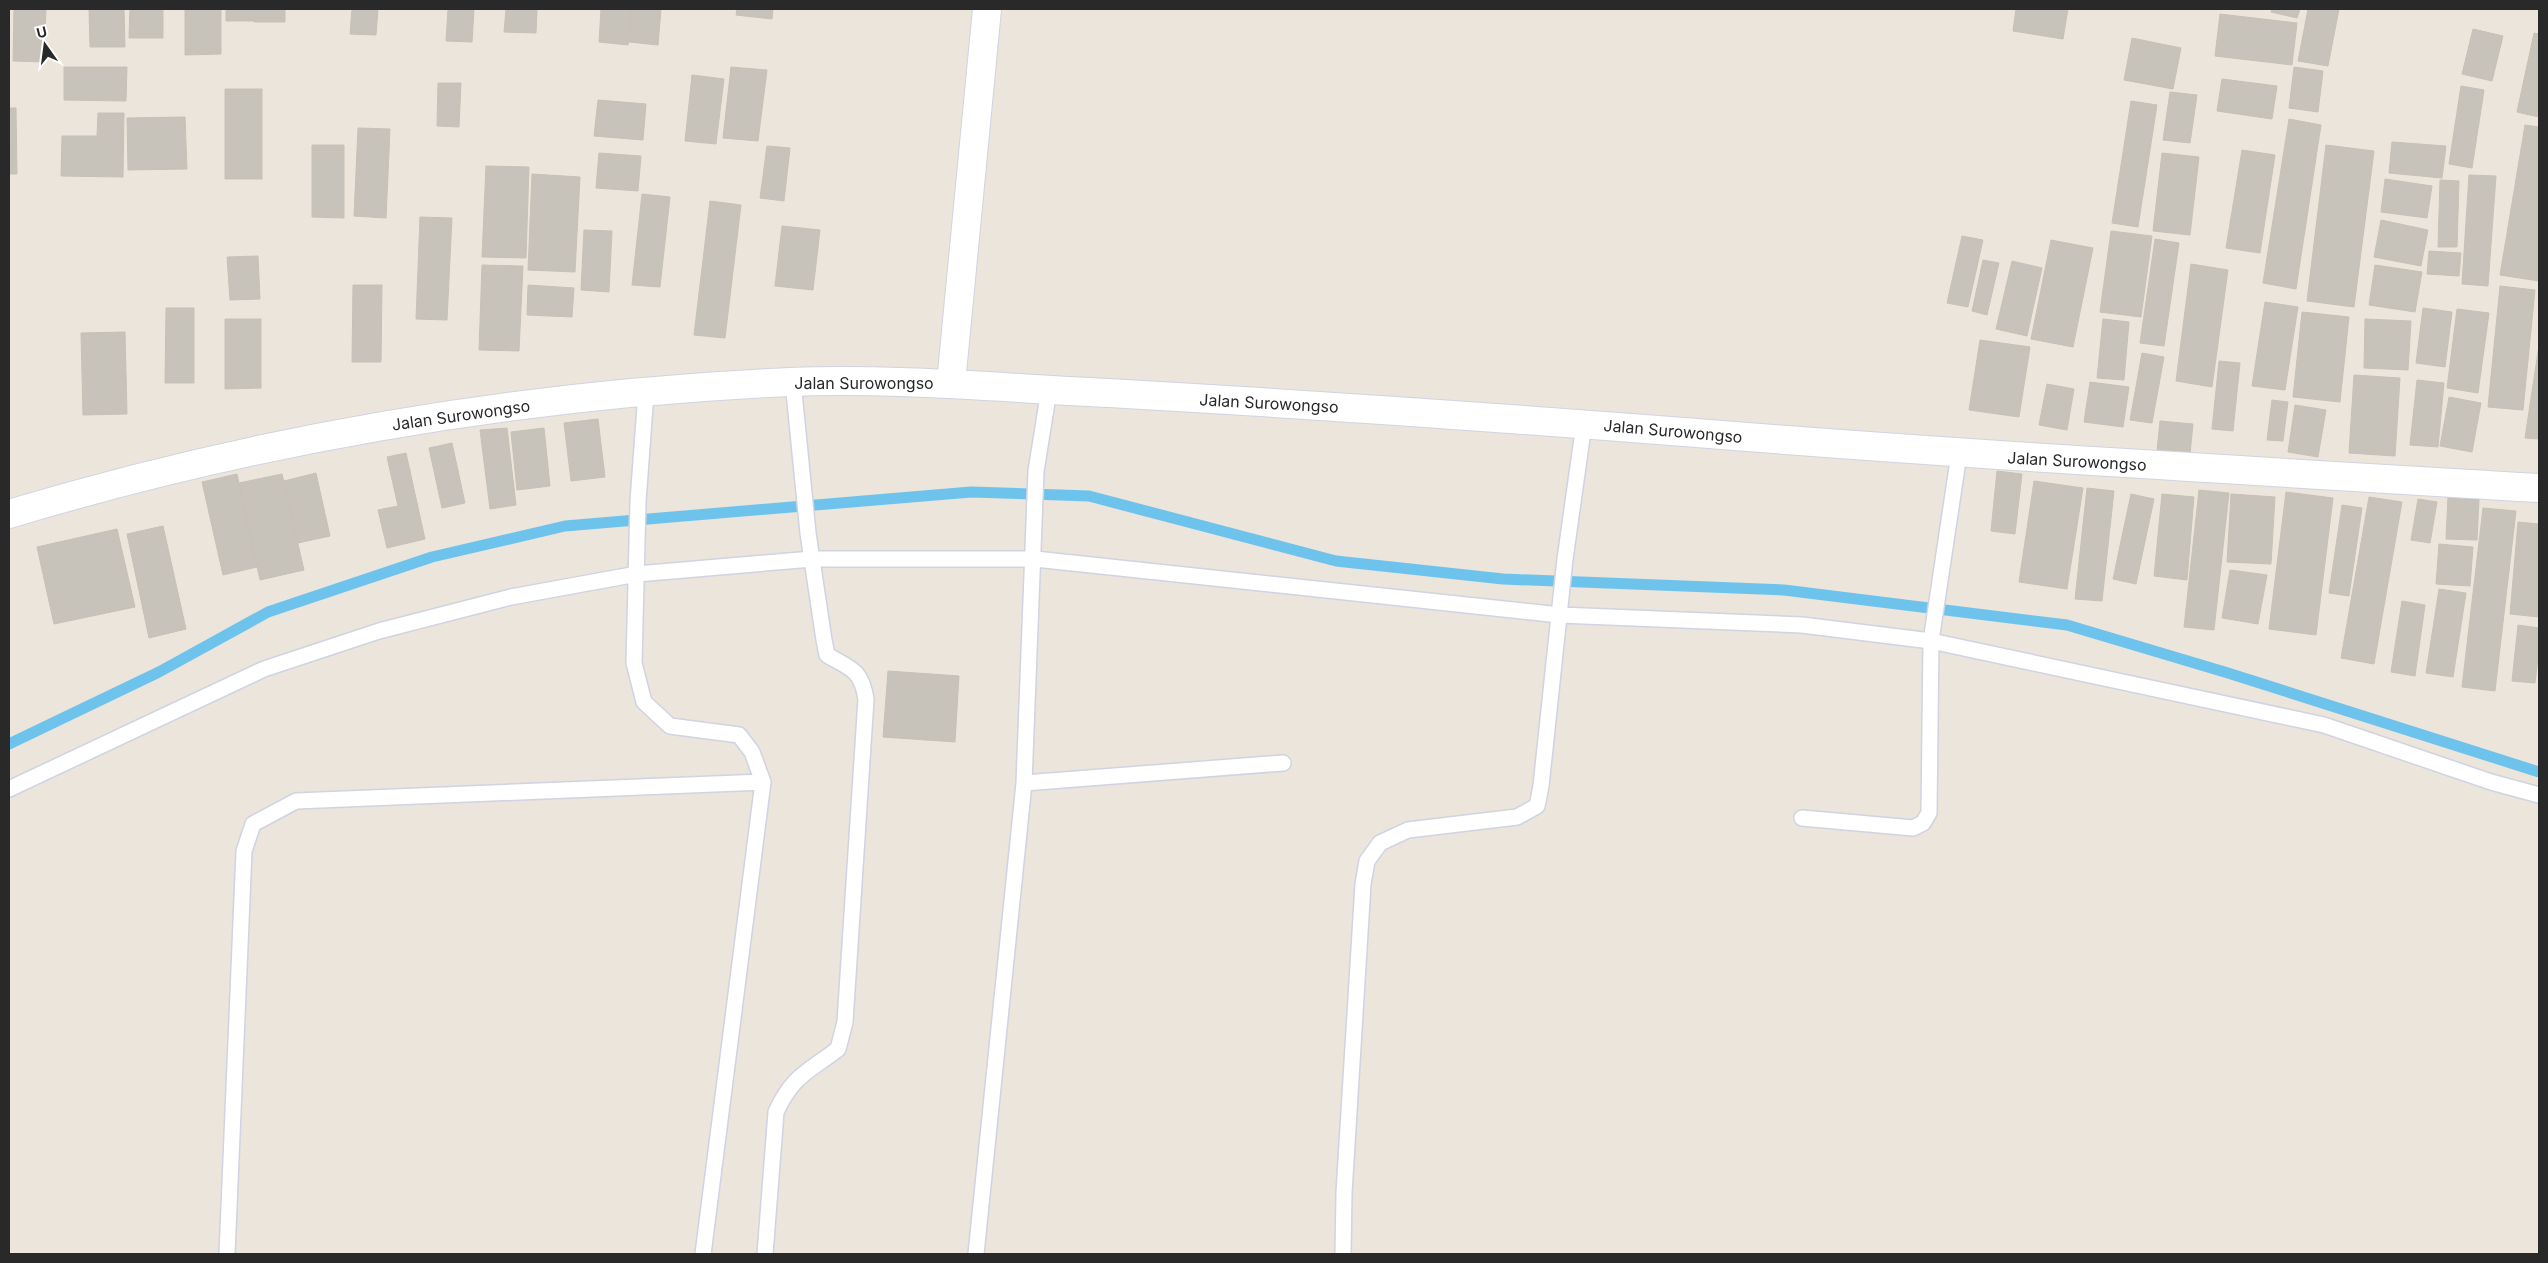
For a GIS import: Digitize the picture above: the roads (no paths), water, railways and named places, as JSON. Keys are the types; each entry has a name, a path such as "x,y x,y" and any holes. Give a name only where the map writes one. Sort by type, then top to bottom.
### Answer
{"street":[{"path":"951,383 987,9"},
{"name":"Jalan Surowongso","path":"9,514 165,471 283,444 474,411 646,393 793,382 951,383 1292,403 1958,454 2539,488"}],"lane":[{"path":"765,1254 776,1112 786,1091 798,1077 838,1049 846,1022 866,699 863,682 853,669 827,655 808,533 793,382"},
{"path":"976,1254 1024,783 1035,559 1036,472 1049,390"},
{"path":"646,393 638,501 634,663 644,702 670,726 739,736 752,752 763,782 703,1254"},
{"path":"1343,1254 1363,884 1367,862 1380,843 1408,830 1517,817 1536,806 1542,786 1565,559 1584,424"},
{"path":"1802,818 1913,828 1922,823 1929,813 1931,641 1936,620 1958,454"},
{"path":"9,789 264,669 379,632 501,600 637,574 812,559 1035,559 1560,615 1802,625 1931,641 2324,725 2491,782 2539,795"},
{"path":"1024,783 1283,762"},
{"path":"227,1254 244,851 253,824 296,801 763,782"}],"waterway":[{"path":"9,744 159,672 268,612 432,557 565,526 971,492 1089,496 1336,561 1503,579 1784,590 2067,625 2228,673 2539,772"}]}
